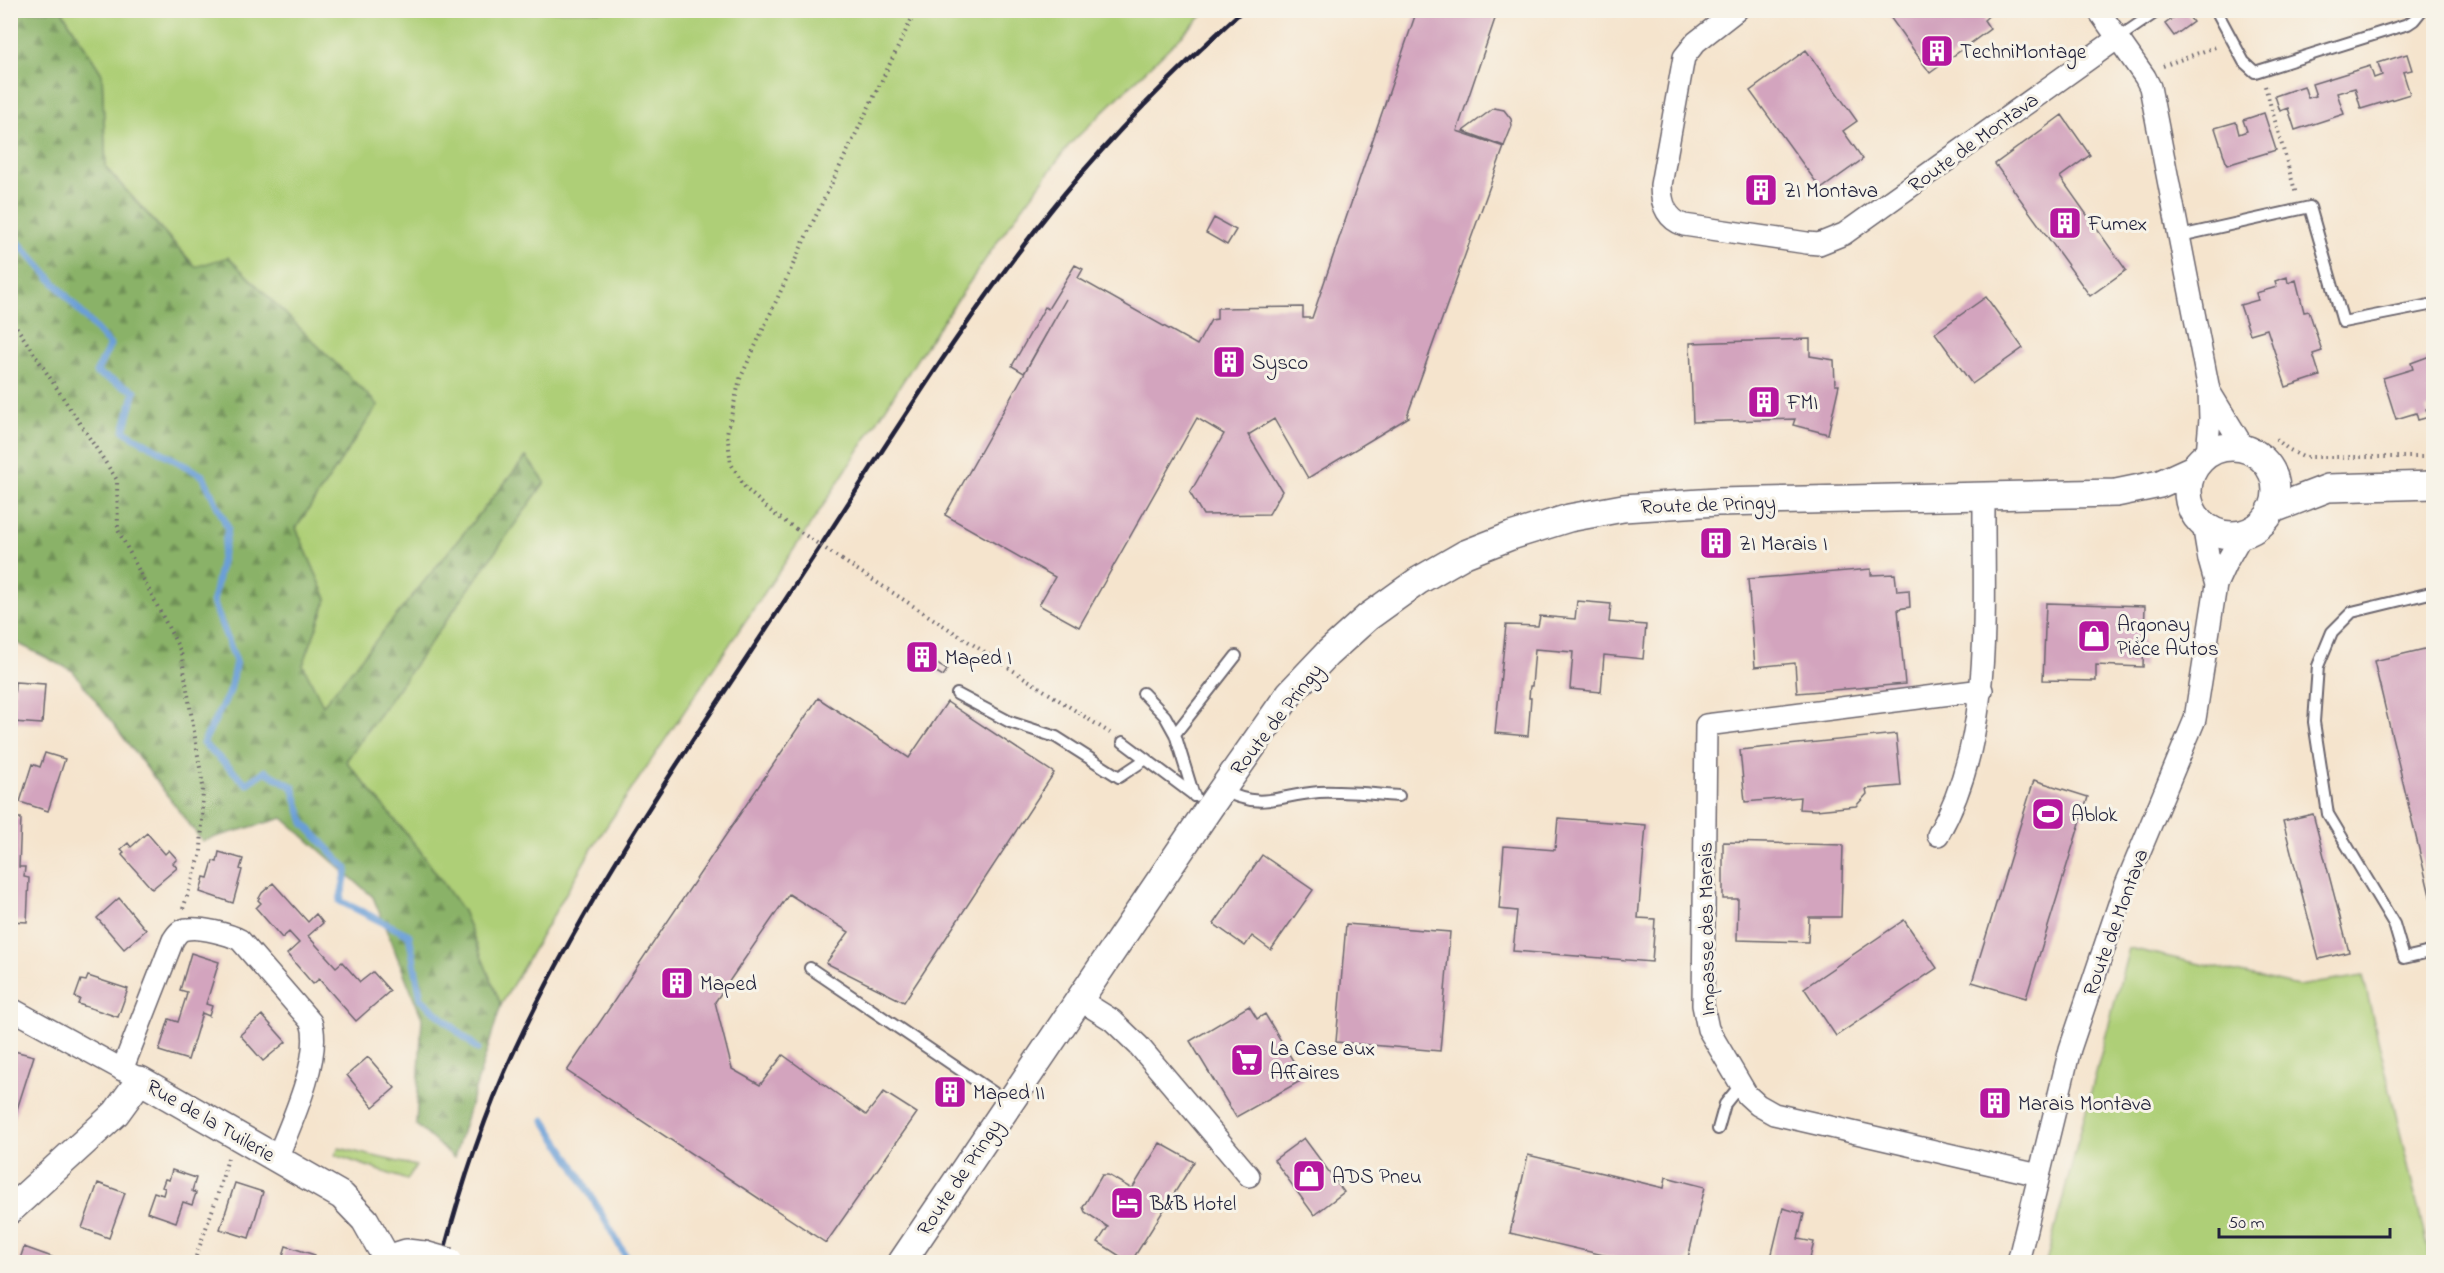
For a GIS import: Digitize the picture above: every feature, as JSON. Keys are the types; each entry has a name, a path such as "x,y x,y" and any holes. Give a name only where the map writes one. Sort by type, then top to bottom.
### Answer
{"street":[{"name":"Route de Montava","path":"1737,10 1696,42 1684,57 1661,185 1662,204 1671,218 1683,225 1796,243 1819,243 1844,234 2118,38"},
{"path":"2098,10 2150,87 2209,390 2210,419 2200,461 2188,488 2197,515 2222,534 2244,533 2265,520 2271,510 2276,492 2272,474 2266,463 2256,454 2244,448 2231,446 2218,448 2200,461"},
{"path":"2209,390 2244,448"},
{"name":"Route de Pringy","path":"902,1263 1080,999 1209,798 1290,693 1327,654 1368,617 1418,581 1465,554 1502,539 1569,518 1623,508 1717,502 2116,493 2160,484 2200,461"},
{"path":"2272,474 2328,488 2433,485"},
{"path":"2271,510 2328,488"},
{"name":"Route de Pringy","path":"2116,493 2197,515"},
{"path":"1938,835 1948,817 1966,766 1976,728 1982,690 1984,496"},
{"name":"Route de Montava","path":"2197,515 2216,585"},
{"name":"Route de Montava","path":"2018,1263 2070,1048 2124,889 2195,719 2216,585 2244,533"},
{"name":"Impasse des Marais","path":"1982,690 1706,725 1703,1005 1708,1029 1747,1095 1758,1105 1774,1114 2039,1175"},
{"path":"10,1210 116,1113 131,1075 173,940 180,931 188,928 232,936 240,940 311,1022 315,1040 310,1064 277,1158"},
{"path":"1080,999 1112,1020 1139,1046 1248,1176"},
{"name":"Rue de la Tuilerie","path":"10,1008 342,1196 365,1220 385,1261"},
{"path":"385,1261 405,1253 436,1259"}],"lane":[{"path":"2118,38 2159,10"},
{"path":"2216,10 2247,67 2254,72 2408,24 2422,10"},
{"path":"2180,236 2310,207 2343,322 2433,304"},
{"path":"2433,592 2352,612 2332,632 2318,666 2314,722 2328,814 2394,924 2404,958 2433,951"},
{"path":"1174,734 1236,656"},
{"path":"1143,693 1164,716 1209,798"},
{"path":"957,694 1010,722 1056,737 1119,777 1146,759"},
{"path":"1123,742 1209,798 1236,797 1256,802 1316,792 1399,796"},
{"path":"810,968 1009,1103"},
{"path":"1718,1129 1725,1104 1740,1084"}],"path":[{"path":"916,10 810,228 741,379 727,434 731,464 746,489 796,530 1123,742"},
{"path":"2143,74 2233,41"},
{"path":"2260,71 2301,209"},
{"path":"10,317 117,480 118,530 181,652 202,786 201,853 183,906 188,928"},
{"path":"2277,439 2288,449 2303,457 2433,457"},
{"path":"194,1263 217,1197 234,1133"}],"green space":[{"path":"10,11 62,11 102,74 106,168 195,267 228,257 378,405 296,528 327,599 303,665 323,705 526,457 545,482 346,761 418,848 463,911 501,1005 454,1158 416,1125 422,1018 373,897 283,818 202,841 73,671 11,640"},
{"path":"62,11 1207,11 1069,145 1000,238 921,353 817,515 594,845 501,1005 463,911 418,848 346,761 545,482 526,457 323,706 303,665 327,599 296,528 378,405 196,267 106,168 102,74"},
{"path":"2129,948 2298,986 2363,976 2429,1254 2433,1253 2433,1262 2046,1262"},
{"path":"339,1148 416,1166 407,1180 335,1155"}],"building":[{"name":"Sysco","path":"1417,10 1498,10 1457,131 1504,147 1407,416 1409,417 1308,478 1274,419 1248,435 1282,491 1269,514 1203,515 1190,493 1224,434 1197,418 1079,627 1039,605 1055,577 945,515 1066,299 1024,373 1012,366 1045,307 1048,309 1075,265 1083,269 1078,278 1197,345 1211,320 1217,319 1217,308 1303,307 1303,318 1312,318"},
{"name":"TechniMontage","path":"1885,10 1995,10 1984,20 1990,29 1930,73"},
{"path":"2184,10 2193,22 2174,36 2165,24"},
{"path":"1806,50 1857,121 1843,131 1863,159 1821,189 1750,91"},
{"path":"2407,54 2412,70 2403,72 2410,94 2361,109 2355,88 2337,93 2344,114 2295,130 2288,108 2280,111 2275,96 2304,86 2308,98 2316,96 2312,84 2370,66 2374,78 2382,75 2378,63"},
{"path":"1494,108 1504,110 1511,119 1512,126 1504,146 1463,131"},
{"path":"2264,113 2276,150 2227,165 2215,128 2236,122 2239,134 2247,131 2243,120"},
{"name":"Fumex","path":"2062,115 2090,155 2060,177 2126,270 2090,296 1995,164"},
{"name":"ZI Montava","path":"1761,182 1768,193 1762,197 1755,186"},
{"path":"1214,218 1236,230 1227,245 1206,233"},
{"path":"2287,277 2288,283 2296,280 2304,312 2309,311 2322,351 2313,354 2320,376 2286,387 2267,329 2250,334 2240,305 2258,300 2256,293 2277,287 2275,281"},
{"path":"1986,297 2023,348 1972,384 1935,333"},
{"name":"FMI","path":"1810,339 1810,356 1834,360 1835,385 1839,385 1828,434 1793,425 1795,419 1693,422 1690,343"},
{"path":"2430,356 2433,362 2433,407 2426,409 2429,417 2418,420 2416,413 2396,419 2383,378 2413,369 2411,363"},
{"name":"ZI Marais I","path":"1709,538 1724,539 1724,547 1709,547"},
{"path":"1871,569 1871,575 1895,574 1897,591 1909,590 1910,607 1898,609 1905,684 1797,693 1795,663 1755,667 1748,579"},
{"path":"1577,601 1611,604 1609,622 1646,625 1643,659 1604,655 1601,692 1570,689 1573,652 1535,649 1529,698 1531,698 1528,736 1495,733 1506,625 1538,626 1540,616 1575,619"},
{"name":"Argonay Pièce Autos","path":"2046,603 2145,606 2143,667 2096,665 2096,681 2043,680"},
{"path":"2433,647 2433,908 2374,661"},
{"name":"Maped I","path":"919,651 928,658 925,663 916,656"},
{"path":"932,661 947,670 943,676 928,667"},
{"path":"15,682 45,684 42,724 13,722"},
{"name":"Maped","path":"818,698 909,758 947,702 1054,773 904,1002 826,963 849,932 789,894 715,1002 732,1069 760,1085 783,1055 866,1115 884,1092 917,1113 826,1243 567,1071"},
{"path":"1896,734 1901,786 1866,789 1867,794 1856,806 1816,810 1799,809 1800,797 1745,802 1740,750"},
{"path":"45,753 65,759 48,811 20,802 32,764 40,767"},
{"path":"2034,780 2088,797 2026,998 1972,982"},
{"path":"2313,814 2349,952 2319,959 2283,821"},
{"path":"10,818 21,818 19,867 25,867 24,877 29,878 27,922 10,921"},
{"path":"1558,818 1646,825 1638,918 1655,919 1652,962 1513,951 1517,911 1499,909 1504,846 1555,850"},
{"path":"147,833 165,854 169,850 177,859 173,863 177,868 152,889 122,855 124,852 121,849 128,843 131,847"},
{"path":"1723,842 1843,845 1841,917 1809,917 1808,942 1737,940 1738,899 1723,899"},
{"path":"219,852 243,859 233,903 200,892 204,877 208,878 213,861 217,862"},
{"path":"1262,855 1313,890 1271,950 1252,936 1245,946 1214,924"},
{"path":"273,883 308,922 316,914 323,923 308,936 336,967 342,962 360,982 373,972 390,991 356,1021 319,979 313,984 287,954 299,943 289,932 282,938 256,908 261,903 258,900 262,893"},
{"path":"119,898 146,930 124,949 97,918"},
{"path":"1904,920 1937,968 1836,1036 1804,988"},
{"path":"1346,924 1450,932 1440,1051 1336,1042"},
{"path":"191,953 219,962 206,1004 212,1006 209,1016 202,1013 188,1060 159,1051 169,1019 178,1022 187,992 180,990"},
{"path":"88,976 128,989 118,1017 78,1004 80,999 75,997 81,980 86,981"},
{"name":"La Case aux Affaires","path":"1249,1006 1257,1019 1265,1014 1304,1079 1236,1117 1190,1041"},
{"path":"262,1015 286,1042 263,1061 240,1035"},
{"path":"10,1050 34,1056 11,1128 10,1128"},
{"path":"368,1057 395,1088 373,1107 347,1075"},
{"name":"Maped II","path":"947,1084 959,1093 954,1100 941,1091"},
{"name":"Marais Montava","path":"1999,1097 2002,1104 1990,1109 1987,1102"},
{"name":"ADS Pneu","path":"1304,1138 1344,1192 1314,1215 1274,1160"},
{"name":"B&B Hotel","path":"1160,1143 1194,1162 1129,1262 1098,1242 1108,1227 1085,1212 1083,1207 1102,1175 1108,1175 1132,1189"},
{"path":"1528,1155 1664,1188 1666,1177 1705,1187 1687,1262 1633,1262 1510,1233"},
{"path":"172,1170 196,1178 192,1191 196,1193 192,1205 183,1202 176,1222 147,1212 154,1192 163,1195 165,1188 162,1187 165,1179 169,1180"},
{"path":"98,1183 125,1193 109,1238 82,1228"},
{"path":"235,1183 263,1192 249,1238 220,1229"},
{"path":"1783,1208 1804,1214 1798,1239 1814,1242 1809,1262 1770,1262"},
{"path":"286,1246 315,1255 313,1262 281,1262"},
{"path":"24,1247 52,1257 50,1262 19,1262"}],"waterway":[{"path":"10,106 12,124 10,130"},
{"path":"10,233 110,345 96,373 135,391 124,431 203,476 228,528 213,602 236,661 230,691 203,743 247,784 265,771 293,787 304,823 347,869 340,901 409,935 421,999 478,1049"},
{"path":"544,1120 574,1166 629,1262"}],"railway":[{"path":"441,1262 473,1154 515,1049 577,929 646,812 925,386 1027,240 1085,169 1128,122 1243,10"}],"place":[{"name":"TechniMontage","path":"1937,51"},
{"name":"ZI Montava","path":"1761,190"},
{"name":"Fumex","path":"2065,223"},
{"name":"Sysco","path":"1229,362"},
{"name":"FMI","path":"1764,402"},
{"name":"ZI Marais I","path":"1716,543"},
{"name":"Argonay Pièce Autos","path":"2094,636"},
{"name":"Maped I","path":"922,657"},
{"name":"Ablok","path":"2048,814"},
{"name":"Maped","path":"677,983"},
{"name":"La Case aux Affaires","path":"1247,1060"},
{"name":"Maped II","path":"950,1092"},
{"name":"Marais Montava","path":"1995,1103"},
{"name":"ADS Pneu","path":"1309,1176"},
{"name":"B&B Hotel","path":"1127,1203"}]}
